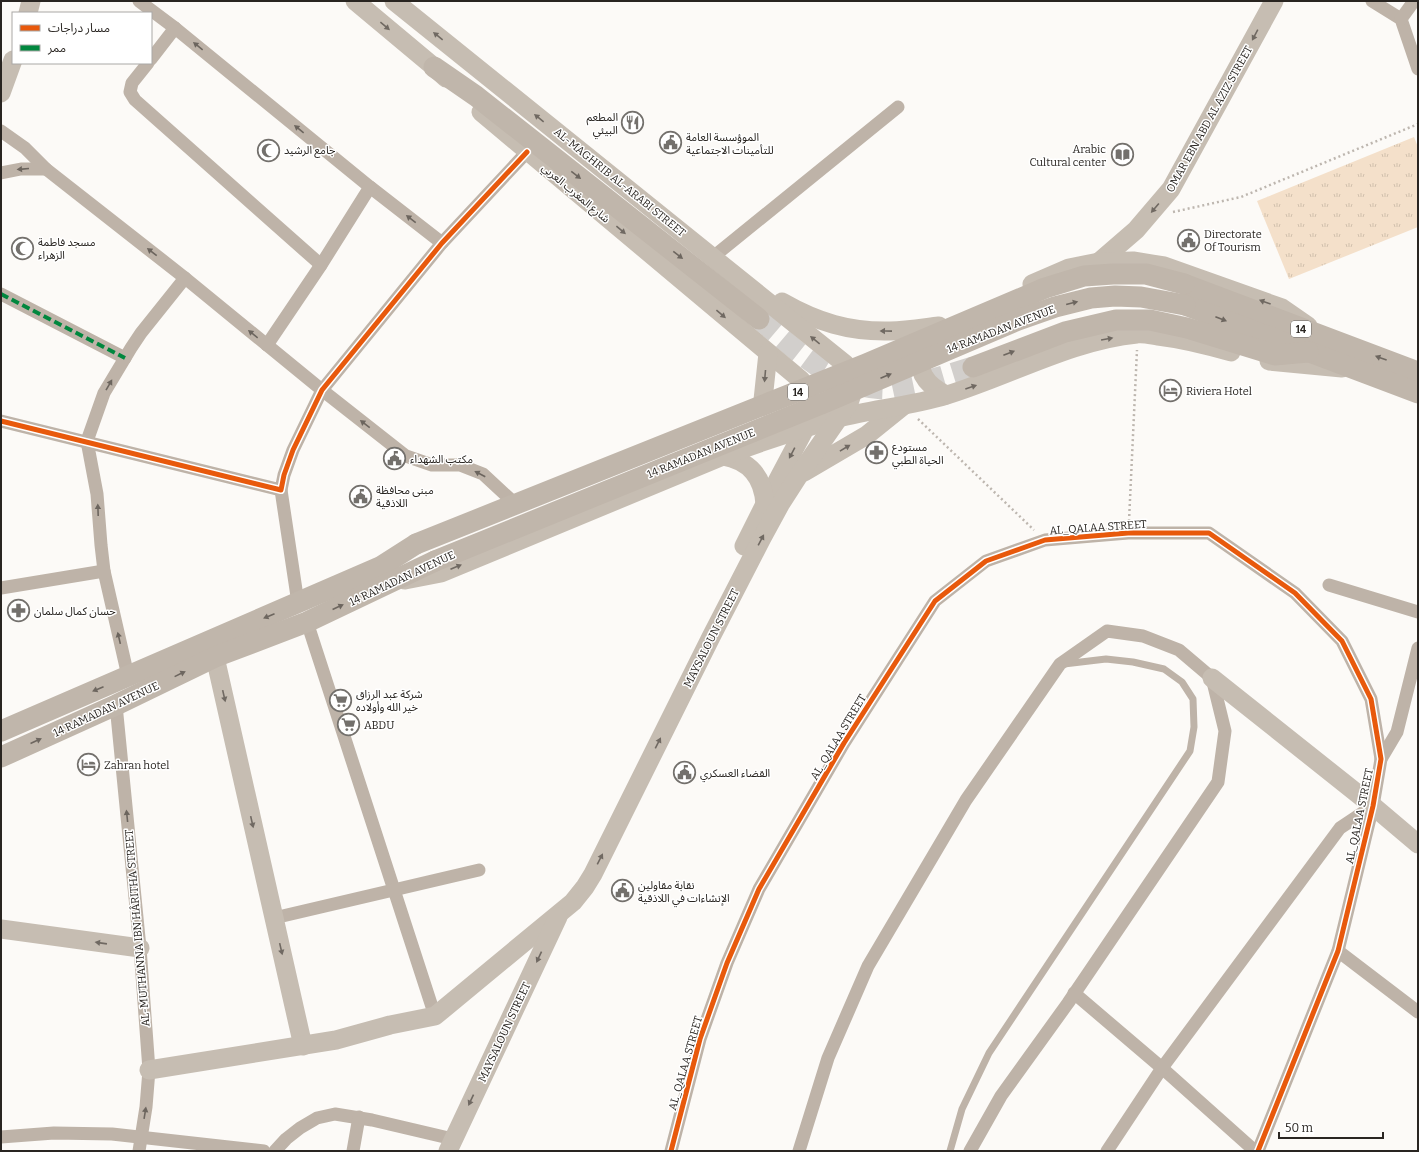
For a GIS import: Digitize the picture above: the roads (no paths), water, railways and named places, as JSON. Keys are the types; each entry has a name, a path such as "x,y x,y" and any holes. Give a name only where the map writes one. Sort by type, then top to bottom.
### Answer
{"main road":[{"path":"28,12 32,1"},
{"name":"شارع المغرب العربي","path":"355,1 434,67 472,104 527,152 801,380"},
{"name":"AL-MAGHRIB AL-ARABI STREET","path":"395,1 845,364"},
{"name":"OMAR EBN ABD AL AZIZ STREET","path":"1099,262 1124,241 1147,218 1171,189 1274,1"},
{"path":"1,93 12,63"},
{"path":"434,67 476,96 759,319"},
{"path":"386,575 422,531 510,499 763,400 801,380 939,326 1068,268 1099,262 1133,261 1164,266 1282,308 1322,337"},
{"path":"732,273 799,312 838,326 859,330 890,331 939,326"},
{"name":"14 RAMADAN AVENUE","path":"1,757 215,658 307,622 386,575 416,544 866,364 1045,288 1084,276 1146,274 1184,284 1418,372"},
{"name":"14 RAMADAN AVENUE","path":"1,731 298,603 436,561 790,416 1018,320 1091,298 1115,296 1141,297 1185,305 1418,393"},
{"path":"973,367 1066,332 1116,320 1150,320 1187,328 1275,355 1308,352"},
{"path":"939,326 928,336 921,349 919,363 924,377 933,388 946,396"},
{"path":"386,575 442,573 723,456 761,442 838,418 946,396 1096,341 1138,334 1175,338 1258,360 1355,369"},
{"path":"763,400 768,353"},
{"name":"MAYSALOUN STREET","path":"560,912 572,902 585,887 593,874 762,538 799,475 850,403 854,388 852,376 845,364"},
{"name":"MAYSALOUN STREET","path":"450,1145 572,886 765,504 809,421 812,413 812,404 810,395 801,380"},
{"path":"799,475 867,435 904,405"},
{"path":"723,456 740,461 754,472 762,486 765,504"},
{"path":"215,658 303,1046"},
{"path":"1212,678 1373,806 1418,844"},
{"path":"149,1070 336,1040 390,1025 435,1016 560,912"},
{"path":"1,929 140,948"}],"street":[{"path":"139,1 175,28 370,187 442,243"},
{"path":"1372,1 1401,19 1418,69"},
{"path":"1401,19 1414,1"},
{"path":"152,58 175,28"},
{"path":"147,64 132,83 130,92 134,100 321,265"},
{"path":"713,257 898,107"},
{"path":"1,131 25,148 46,169 185,278 322,390 406,456 432,465 460,465 483,474 510,499"},
{"path":"298,603 281,490 284,475 293,450 322,390 442,243 527,152"},
{"path":"1,172 21,169 46,169"},
{"path":"267,345 321,265 370,187"},
{"path":"128,676 104,571 97,494 88,441 104,393 141,333 185,278"},
{"path":"1,294 125,358"},
{"path":"1,422 88,441 281,490"},
{"name":"AL_QALAA STREET","path":"671,1151 700,1038 727,963 759,889 844,743 935,601 986,561 1045,540 1128,533 1209,534 1295,593 1342,641 1371,699 1382,759 1373,806 1338,951 1258,1151"},
{"path":"1,588 104,571"},
{"path":"1329,585 1418,612"},
{"path":"307,622 435,1016"},
{"path":"799,1151 828,1058 868,966 966,800 1060,664 1107,631 1143,636 1178,650 1212,678 1225,731 1218,782 1074,993 1001,1096 970,1151"},
{"path":"1382,759 1397,732 1418,648"},
{"name":"AL-MUTHANNA IBN HÂRITHA STREET","path":"116,705 140,948 149,1070 146,1107 138,1151"},
{"path":"1107,1151 1162,1068 1340,828 1373,806"},
{"path":"274,918 479,870"},
{"path":"1338,951 1418,1012"},
{"path":"1074,993 1162,1068 1255,1151"},
{"path":"275,1151 286,1139 300,1128 317,1118 335,1114 359,1117 450,1145"},
{"path":"353,1151 359,1117"},
{"path":"1,1137 83,1132 141,1136 264,1151"}],"lane":[{"path":"950,1151 962,1109 989,1053 1190,751 1194,727 1193,699 1182,682 1164,668 1134,662 1106,659 1060,664"}],"tunnel":[{"path":"759,319 817,366 850,383 887,389 929,380 973,367"}],"place":[{"name":"المطعم البيئي","path":"633,123"},
{"name":"الموؤسسة العامة للتأمينات الاجتماعية","path":"671,143"},
{"name":"جامع الرشيد","path":"269,150"},
{"name":"Arabic Cultural center","path":"1122,155"},
{"name":"Directorate Of Tourism","path":"1189,240"},
{"name":"مسجد فاطمة الزهراء","path":"22,248"},
{"name":"Riviera Hotel","path":"1171,391"},
{"name":"مستودع الحياة الطبي","path":"877,453"},
{"name":"مكتب الشهداء","path":"395,459"},
{"name":"مبنى محافظة اللاذقية","path":"360,496"},
{"name":"حسان كمال سلمان","path":"18,611"},
{"name":"شركة عبد الرزاق خير الله وأولاده","path":"341,700"},
{"name":"ABDU","path":"349,725"},
{"name":"Zahran hotel","path":"88,765"},
{"name":"القضاء العسكري","path":"684,773"},
{"name":"نقابة مقاولين الإنشاءات في اللاذقية","path":"622,891"}]}
